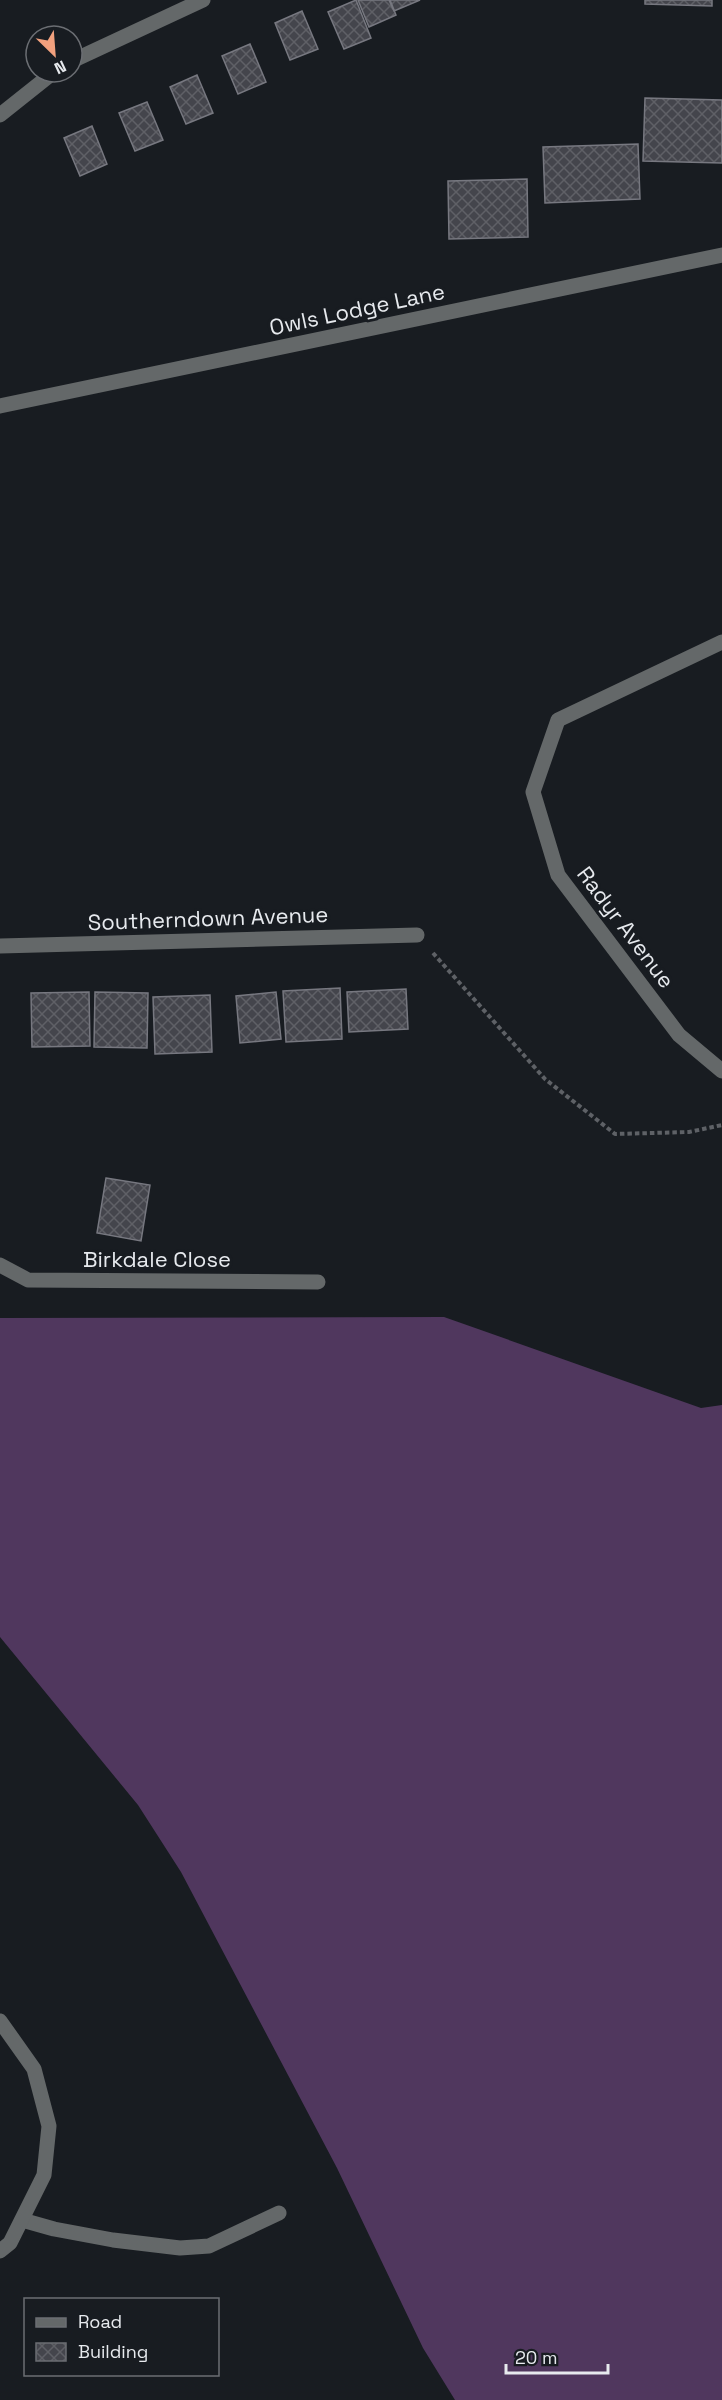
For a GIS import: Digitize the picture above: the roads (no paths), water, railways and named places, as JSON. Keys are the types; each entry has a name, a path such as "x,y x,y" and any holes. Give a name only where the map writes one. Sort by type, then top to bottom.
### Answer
{"street":[{"path":"84,55 204,0"},
{"path":"0,115 39,84"},
{"name":"Owls Lodge Lane","path":"0,406 722,255"},
{"name":"Radyr Avenue","path":"722,642 558,720 533,792 558,875 679,1035 722,1071"},
{"name":"Southerndown Avenue","path":"0,946 417,934"},
{"name":"Birkdale Close","path":"0,1265 28,1280 318,1282"},
{"path":"0,2021 34,2069 49,2126 44,2175 10,2243 0,2251"},
{"path":"22,2220 54,2229 113,2240 180,2248 209,2246 279,2213"}]}
